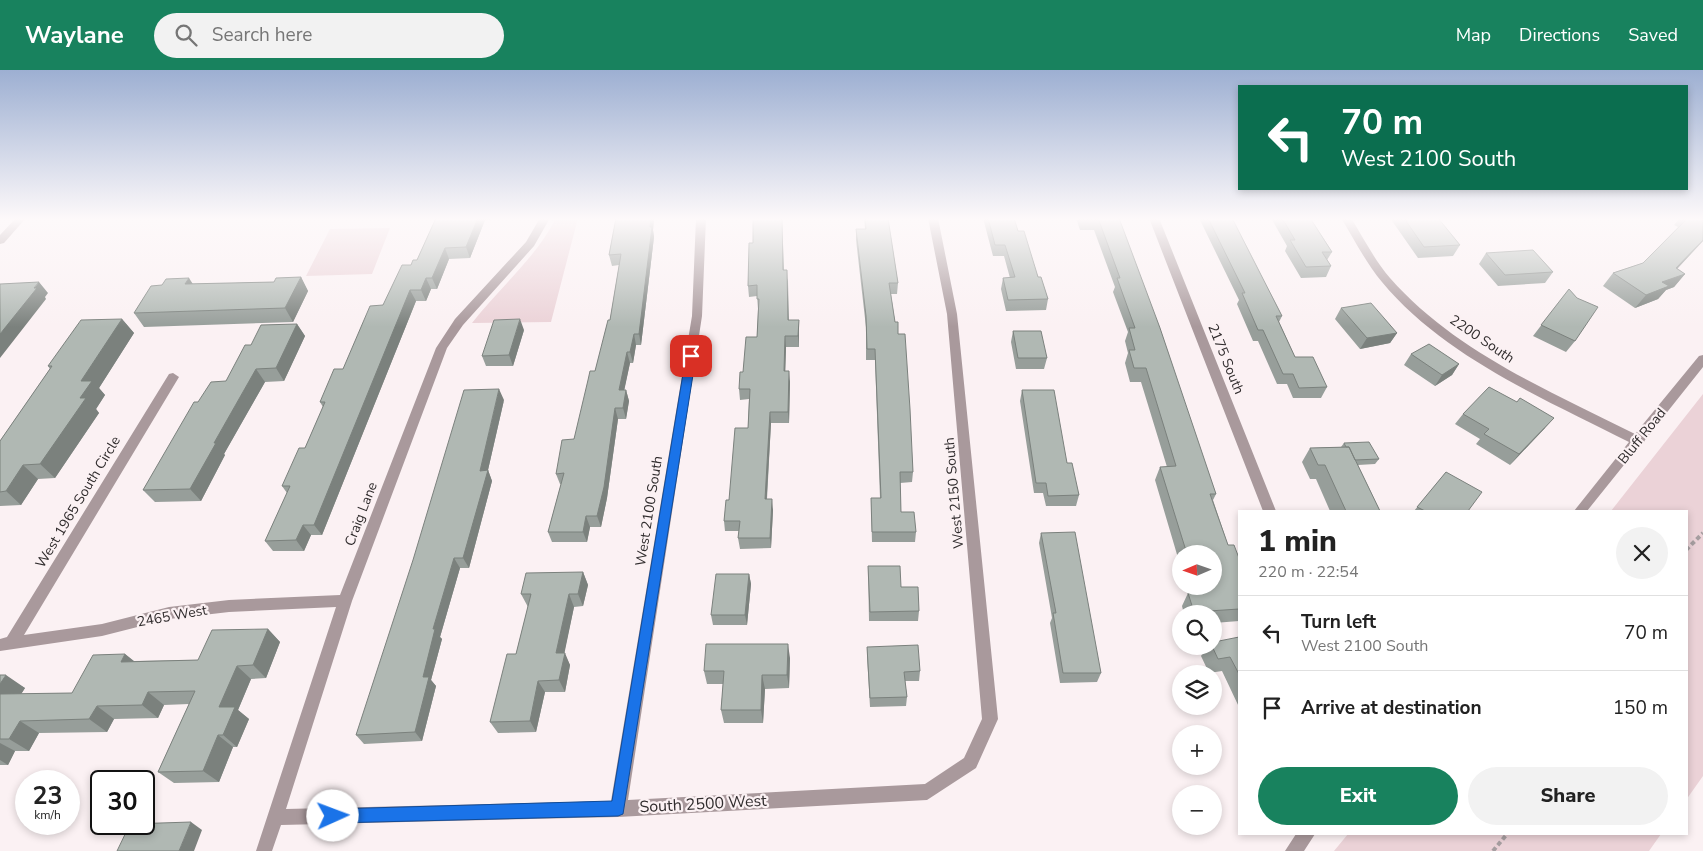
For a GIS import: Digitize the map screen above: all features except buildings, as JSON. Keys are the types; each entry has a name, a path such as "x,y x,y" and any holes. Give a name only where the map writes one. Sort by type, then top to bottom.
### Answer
{"street":[{"name":"Craig Lane","path":"264,851 345,601 442,348 459,322 520,254"},
{"name":"West 2100 South","path":"618,809 697,316 700,254"},
{"name":"West 2150 South","path":"941,254 952,314 990,719 970,762"},
{"name":"2175 South","path":"1168,254 1270,510"},
{"name":"2200 South","path":"1369,254 1385,279 1412,307 1451,338 1510,376 1639,440"},
{"name":"Bluff Road","path":"1581,510 1703,359"},
{"name":"West 1965 South Circle","path":"5,644 173,377"},
{"name":"2465 West","path":"5,644 102,630 169,613 229,606 345,601"},
{"name":"South 2500 West","path":"276,818 618,809 927,792 970,762"},
{"path":"1293,851 1307,835"}],"path":[{"path":"1688,548 1703,533"},
{"path":"1493,851 1506,835"}],"shaded area":[{"path":"317,254 380,254 372,274 306,276"},
{"path":"532,254 569,254 551,322 472,323 483,310"},
{"path":"1703,394 1703,776 1688,797 1688,510 1612,510"},
{"path":"1347,835 1660,835 1649,851 1334,851"}],"route":[{"path":"333,816 618,809 691,356"}]}
